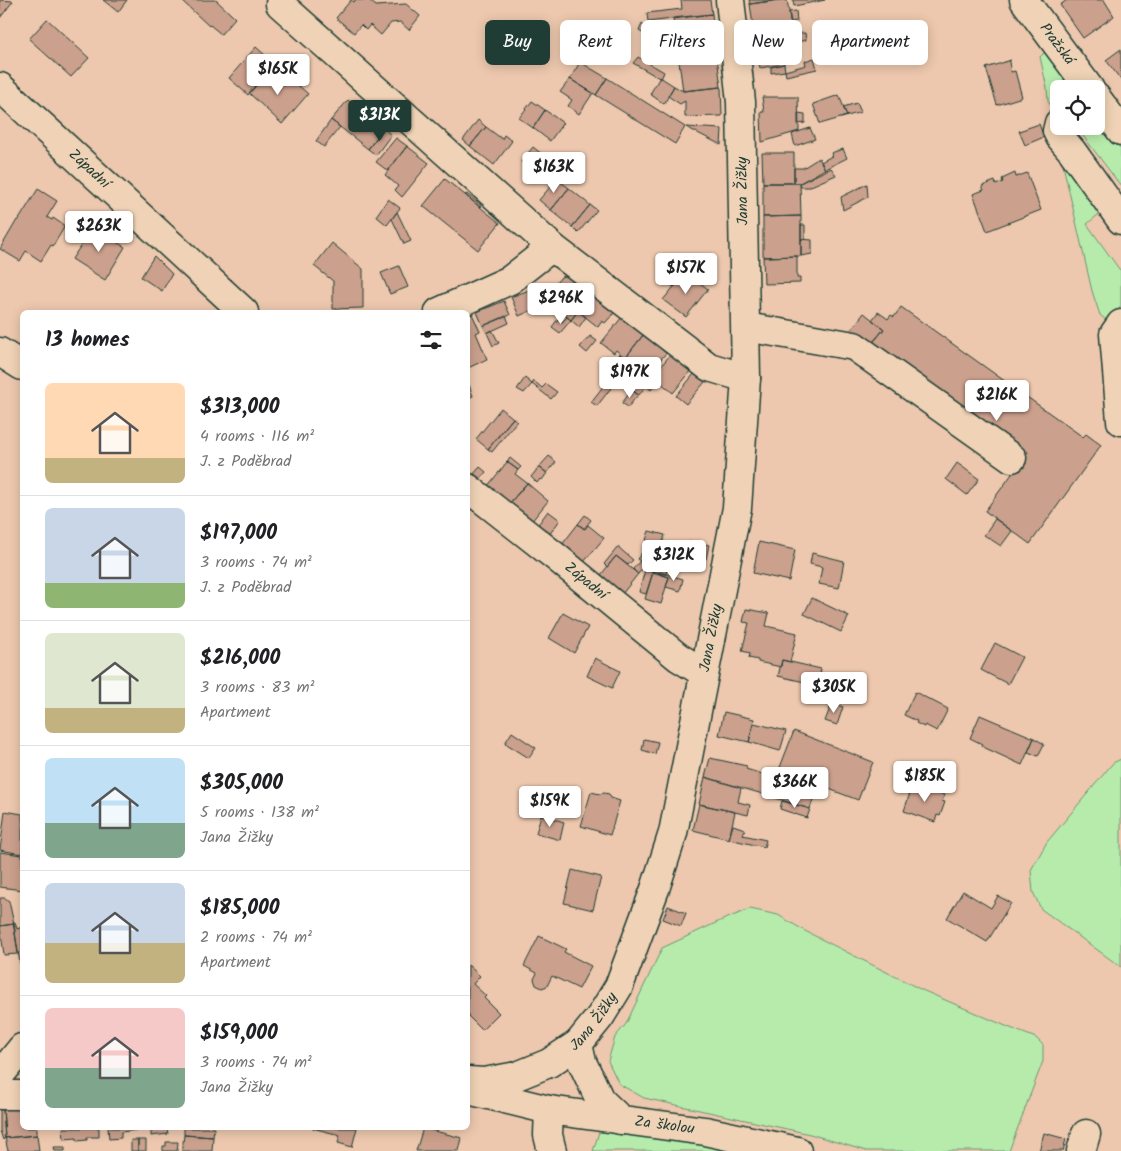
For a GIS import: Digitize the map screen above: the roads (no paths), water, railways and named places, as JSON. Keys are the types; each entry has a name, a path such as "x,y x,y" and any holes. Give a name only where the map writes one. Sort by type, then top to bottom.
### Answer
{"street":[{"name":"Jana Žižky","path":"470,1082 484,1082 517,1076 548,1063 578,1044 600,1017 619,986 655,890 673,834 737,508 746,378 741,102 730,0"},
{"name":"Pražská","path":"1024,0 1083,80"},
{"path":"280,4 552,247 709,367 746,378"},
{"name":"Západní","path":"0,87 242,310"},
{"path":"1105,109 1121,131"},
{"path":"1059,135 1121,220"},
{"path":"443,310 510,280 552,247"},
{"path":"1121,324 1114,334 1121,421"},
{"path":"746,327 854,346 1012,458"},
{"path":"0,352 20,365"},
{"name":"Západní","path":"470,490 678,657 704,673"},
{"path":"578,1044 582,1062 600,1100 621,1120"},
{"path":"0,1074 20,1050"},
{"name":"Za školou","path":"470,1090 548,1110 705,1131 797,1151"},
{"path":"0,1095 20,1095"},
{"path":"548,1110 548,1135 552,1151"}]}
